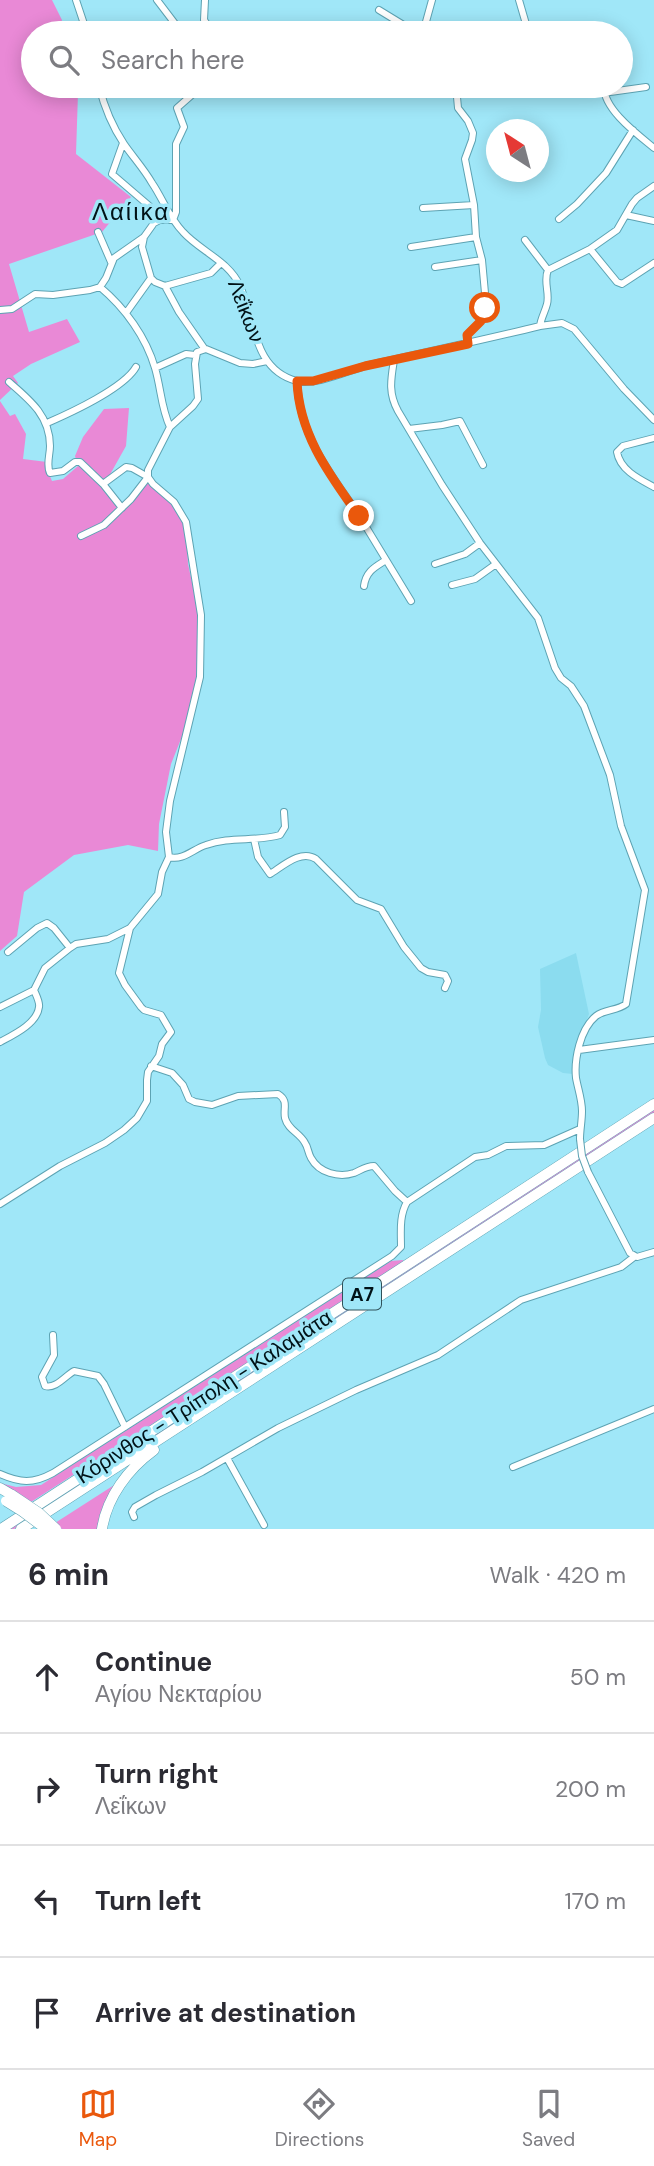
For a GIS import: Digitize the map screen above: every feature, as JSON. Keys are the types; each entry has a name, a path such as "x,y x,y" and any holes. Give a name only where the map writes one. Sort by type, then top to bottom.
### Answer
{"highway":[{"name":"Κόρινθος - Τρίπολη - Καλαμάτα","path":"1,1529 654,1104"},
{"name":"Κόρινθος - Τρίπολη - Καλαμάτα","path":"21,1529 654,1118"},
{"path":"102,1529 107,1506 127,1475 141,1460 197,1415"},
{"path":"0,1488 6,1498 46,1529"},
{"path":"6,1498 40,1513 56,1529"}],"street":[{"path":"76,0 83,21"},
{"path":"157,0 173,21"},
{"path":"205,0 205,21"},
{"path":"427,21 432,0"},
{"path":"519,0 525,21"},
{"path":"379,10 397,21"},
{"path":"633,88 646,88"},
{"name":"Λεΐκων","path":"103,98 123,143 152,182 173,220 187,236 231,272 240,285 258,344 267,361 273,369 297,381"},
{"path":"0,310 12,309 34,294 54,295 100,287 111,262 144,237 154,223 173,220 176,212 176,144 184,127 177,108 188,98"},
{"path":"457,98 458,108 473,133 465,159 482,260 485,308 481,321 467,335 468,344"},
{"path":"606,98 633,130 654,148"},
{"path":"559,219 606,173 633,130"},
{"path":"123,143 112,173 154,210 160,220"},
{"path":"540,327 547,301 545,277 548,270 590,249 617,230 637,198 654,186"},
{"path":"423,208 474,205"},
{"path":"626,215 654,221"},
{"path":"98,232 111,262"},
{"path":"144,237 142,247 150,278 166,286 206,275 215,271 221,263"},
{"path":"411,247 476,237"},
{"path":"525,240 548,270"},
{"path":"590,249 617,282 622,284 654,262"},
{"path":"435,267 482,260"},
{"path":"127,313 150,278"},
{"path":"166,286 178,312 204,348 240,363 267,361"},
{"path":"100,287 127,313 146,343 155,368 163,412 170,427"},
{"path":"411,601 332,478 309,436 301,417 297,381 313,381 562,323 574,329 654,420"},
{"path":"81,536 104,525 148,477 149,467 170,427 193,407 198,399 195,355 198,350 204,348"},
{"path":"155,368 187,354 195,355"},
{"path":"394,360 390,388 392,399 480,543 538,618 555,668 584,706 610,775 621,826 645,890 626,1004 597,1016 587,1028 579,1050 576,1072 582,1110 580,1139 587,1172 629,1253 634,1257"},
{"path":"47,423 101,395 127,377 136,367"},
{"path":"9,382 34,405 47,423 50,473 58,473 75,462 80,462 103,484 122,508"},
{"path":"409,429 460,421 483,465"},
{"path":"654,438 623,446 617,452 627,470 654,487"},
{"path":"0,1007 34,990 45,968 76,944 108,939 130,928 158,894 162,872 169,857 166,832 170,801 200,677 201,612 186,522 174,502 159,491 148,477 132,468 126,467 103,484"},
{"path":"435,564 461,556 480,543"},
{"path":"365,586 371,569 386,560"},
{"path":"453,585 475,579 496,564"},
{"path":"169,857 178,858 208,844 280,835 285,827 284,812"},
{"path":"254,839 258,857 270,874"},
{"path":"262,879 303,855 310,855 357,900 381,909 404,947 421,968 445,975 448,981 445,988"},
{"path":"8,952 47,923 70,948"},
{"path":"0,1204 124,1130 148,1101 146,1080 151,1066 159,1056 162,1044 171,1032 161,1015 141,1007 120,978 119,968 130,928"},
{"path":"0,1042 35,1017 39,1008 34,990"},
{"path":"579,1050 654,1040"},
{"path":"151,1066 172,1073 183,1085 189,1099 195,1102 212,1105 237,1096 283,1096 284,1116 288,1124 304,1140 311,1158 323,1170 344,1175 374,1166 407,1202"},
{"path":"0,1474 19,1482 39,1481 396,1254 401,1247 400,1231 407,1202 475,1157 488,1155 506,1146 544,1145 580,1129"},
{"path":"134,1517 132,1511 135,1507 319,1407 438,1355 521,1300 621,1267 634,1257 652,1253 653,1261"},
{"path":"53,1335 54,1355 42,1377 45,1385 55,1385 74,1371 98,1376 125,1427"},
{"path":"513,1468 654,1409"},
{"path":"227,1458 264,1525"}],"shaded area":[{"path":"0,0 52,0 62,21 21,21 21,98 78,98 76,154 131,197 102,232 9,264 29,332 67,319 80,342 31,364 13,376 18,383 0,400"},
{"path":"0,401 10,416 15,414 26,434 23,459 47,462 52,481 63,479 78,466 75,456 83,437 104,409 129,408 126,446 103,487 120,508 147,480 172,501 186,525 188,564 198,610 198,664 185,729 171,764 159,824 158,851 128,845 74,855 24,892 17,936 0,951"},
{"path":"576,953 589,1014 575,1053 573,1074 563,1073 548,1065 538,1027 541,1010 540,969"},
{"path":"654,1109 651,1115 14,1529 9,1529"},
{"path":"403,1260 403,1263 31,1502 0,1487 0,1483 16,1487 41,1485 391,1261"},
{"path":"122,1480 100,1529 62,1529 55,1523"}],"district":[{"name":"Λαίικα","path":"131,211"}],"route":[{"path":"359,516 332,478 306,430 300,411 297,381 313,381 365,366 468,344 467,335 483,318 485,308"}]}
